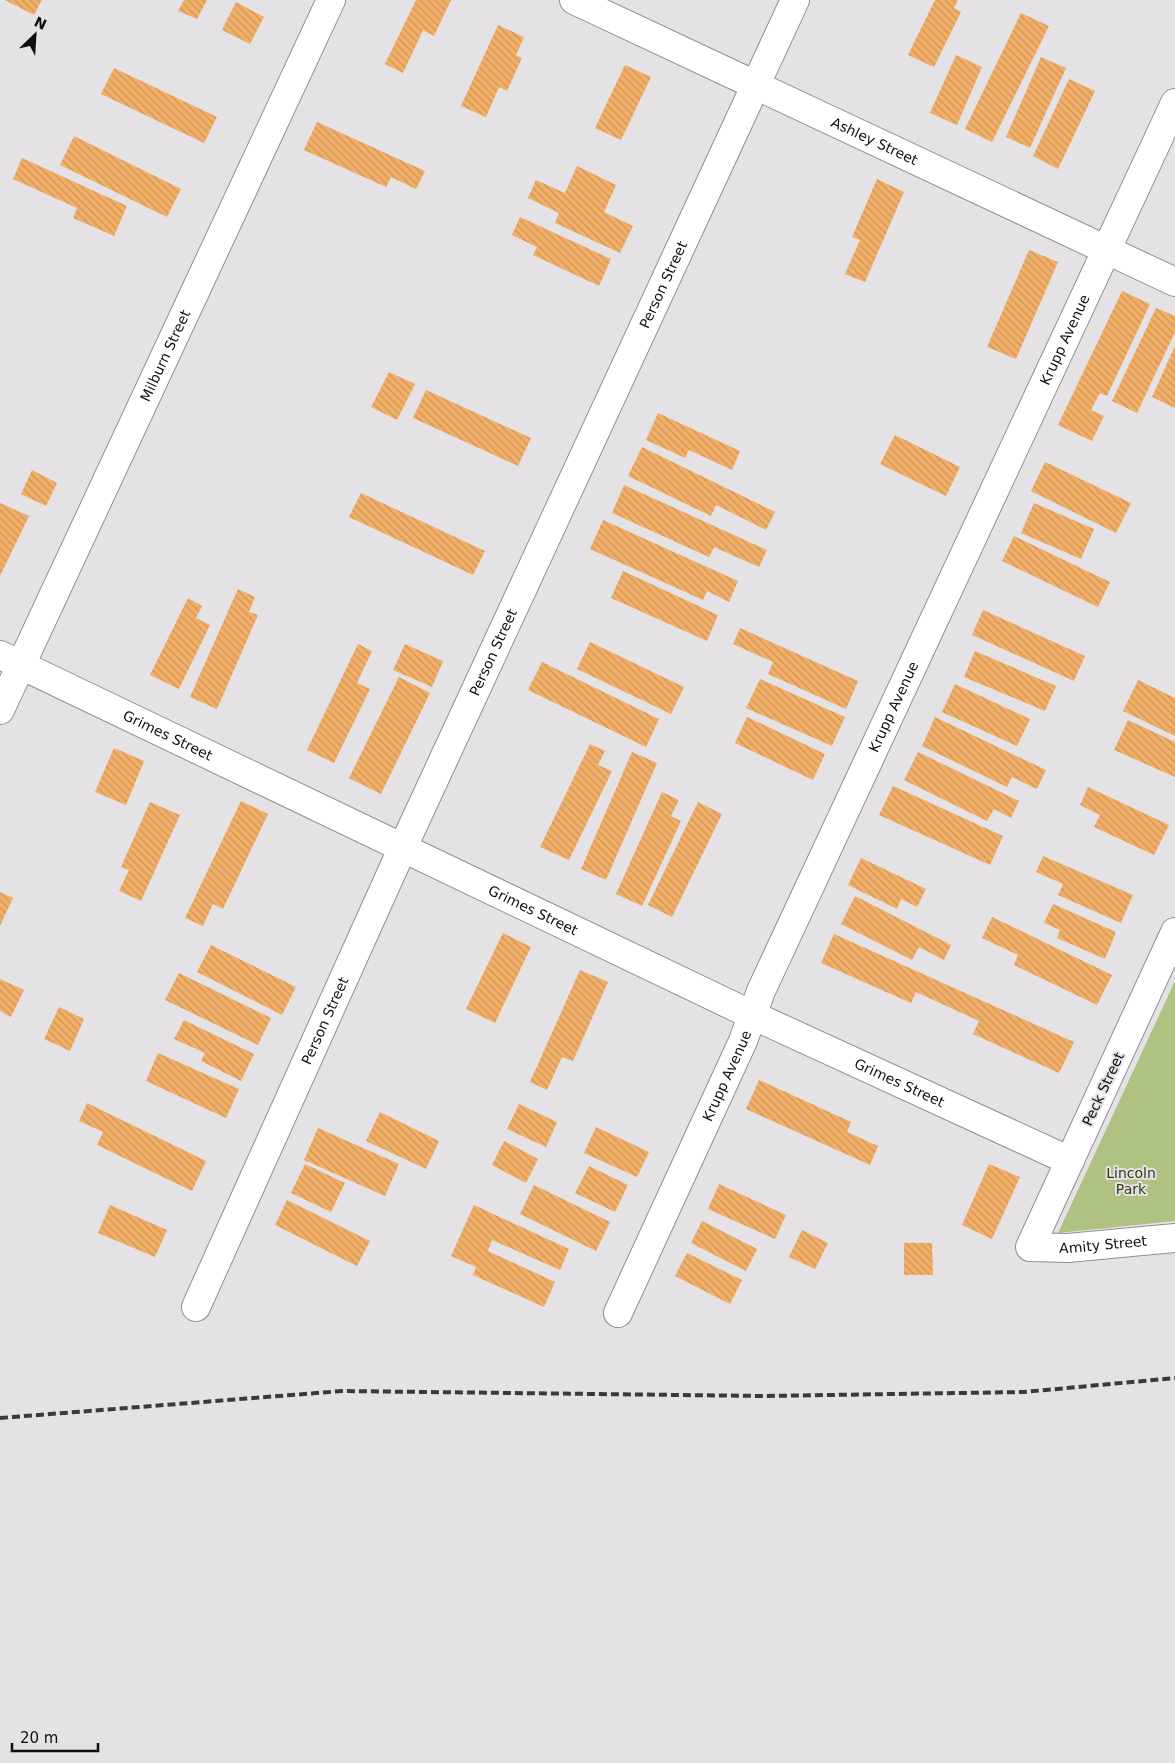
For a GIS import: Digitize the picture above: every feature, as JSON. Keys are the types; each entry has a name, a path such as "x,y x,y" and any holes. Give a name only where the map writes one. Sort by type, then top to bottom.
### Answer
{"street":[{"name":"Milburn Street","path":"0,710 10,660 331,0"},
{"name":"Ashley Street","path":"574,0 1175,282"},
{"name":"Person Street","path":"196,1307 403,847 795,0"},
{"name":"Krupp Avenue","path":"618,1314 743,1041 761,991 1175,102"},
{"name":"Grimes Street","path":"10,660 752,1015 1070,1161"},
{"name":"Peck Street","path":"1030,1247 1175,932"},
{"name":"Amity Street","path":"1030,1247 1068,1248 1175,1238"}],"green space":[{"name":"Lincoln Park","path":"1175,981 1175,1221 1058,1233"}],"building":[{"path":"5,0 42,0 34,15"},
{"path":"184,0 207,0 197,19 178,11"},
{"path":"416,0 451,0 434,36 423,30 403,73 385,64"},
{"path":"935,0 958,0 954,8 961,12 934,67 908,55"},
{"path":"236,2 264,17 250,44 222,30"},
{"path":"1021,13 1049,26 992,142 965,129"},
{"path":"498,25 524,37 516,55 522,58 507,91 499,87 486,117 461,106"},
{"path":"956,55 982,67 957,125 930,113"},
{"path":"1041,57 1066,68 1030,148 1006,137"},
{"path":"625,65 651,77 621,140 595,128"},
{"path":"114,68 217,117 204,143 101,94"},
{"path":"1069,79 1095,91 1058,169 1033,156"},
{"path":"317,122 425,171 416,189 391,177 386,187 304,150"},
{"path":"74,136 181,189 167,217 60,165"},
{"path":"22,158 127,206 114,236 73,218 77,208 13,179"},
{"path":"577,166 616,185 604,212 633,226 620,253 555,223 559,213 528,198 536,180 565,193"},
{"path":"877,179 904,192 865,282 845,274 860,240 852,237"},
{"path":"520,217 611,259 599,286 533,255 537,247 512,235"},
{"path":"1029,250 1058,262 1016,359 987,347"},
{"path":"1122,291 1150,304 1107,396 1100,393 1091,410 1104,416 1092,441 1058,425"},
{"path":"1156,308 1175,316 1175,332 1137,413 1112,401"},
{"path":"1175,346 1175,408 1152,397"},
{"path":"389,372 415,384 397,420 371,407"},
{"path":"426,390 531,438 518,466 413,418"},
{"path":"658,413 740,451 732,470 689,450 685,458 646,440"},
{"path":"895,435 960,467 946,496 880,464"},
{"path":"642,447 775,512 766,530 716,505 711,516 628,476"},
{"path":"1045,462 1131,503 1116,533 1031,491"},
{"path":"32,470 57,483 46,506 21,494"},
{"path":"624,485 767,550 759,567 714,547 709,557 612,513"},
{"path":"361,493 485,551 473,575 349,517"},
{"path":"0,503 29,516 0,576"},
{"path":"1034,503 1094,529 1081,559 1021,533"},
{"path":"603,520 738,581 729,602 707,591 703,600 590,549"},
{"path":"1014,536 1110,582 1098,607 1002,561"},
{"path":"623,571 718,615 707,641 611,598"},
{"path":"238,589 255,597 249,612 258,615 217,709 190,697"},
{"path":"188,598 202,606 196,618 210,625 179,689 150,675"},
{"path":"983,610 1085,656 1074,681 972,635"},
{"path":"740,628 858,681 846,709 768,674 773,662 733,644"},
{"path":"590,642 684,687 671,714 577,669"},
{"path":"358,644 372,651 357,683 370,689 334,763 307,750"},
{"path":"405,644 443,661 432,687 393,670"},
{"path":"975,651 1056,686 1045,711 964,677"},
{"path":"542,662 659,719 646,747 528,690"},
{"path":"399,677 430,693 381,794 349,778"},
{"path":"760,679 845,717 832,746 746,708"},
{"path":"1138,680 1175,698 1175,736 1123,711"},
{"path":"955,684 1030,719 1017,746 942,712"},
{"path":"747,717 825,754 813,780 735,743"},
{"path":"935,717 1046,770 1037,789 1012,777 1007,787 922,746"},
{"path":"1128,720 1175,742 1175,777 1114,750"},
{"path":"590,744 605,751 598,765 612,771 569,860 540,847"},
{"path":"114,748 144,761 126,805 95,792"},
{"path":"632,752 657,763 606,880 581,869"},
{"path":"918,752 1019,801 1011,818 994,809 987,821 904,780"},
{"path":"893,786 1003,836 990,865 879,815"},
{"path":"1088,787 1169,825 1154,855 1094,827 1100,815 1080,805"},
{"path":"662,792 679,800 671,816 681,821 642,906 616,894"},
{"path":"241,801 268,814 223,909 213,904 203,926 185,918"},
{"path":"150,802 180,815 141,901 119,891 129,870 121,867"},
{"path":"698,802 722,814 672,917 648,905"},
{"path":"1043,856 1133,895 1121,923 1058,895 1063,884 1036,872"},
{"path":"861,858 926,889 917,907 901,899 897,909 848,885"},
{"path":"0,892 13,898 0,926"},
{"path":"855,896 951,945 944,960 919,947 912,960 841,924"},
{"path":"1053,904 1116,932 1105,959 1057,938 1060,930 1044,923"},
{"path":"992,917 1112,975 1097,1005 1014,965 1018,955 982,938"},
{"path":"503,933 531,947 495,1023 466,1009"},
{"path":"834,934 1074,1042 1059,1073 973,1034 979,1021 916,992 911,1003 821,963"},
{"path":"211,945 296,987 282,1015 197,972"},
{"path":"580,970 608,982 573,1061 562,1057 547,1090 530,1082"},
{"path":"179,973 271,1018 258,1045 165,1000"},
{"path":"0,979 24,990 11,1017 0,1011"},
{"path":"59,1007 84,1019 70,1051 44,1039"},
{"path":"184,1020 254,1054 241,1081 201,1061 205,1053 174,1039"},
{"path":"158,1053 239,1089 226,1118 146,1081"},
{"path":"759,1080 851,1122 847,1132 878,1146 870,1165 746,1109"},
{"path":"87,1103 206,1161 192,1191 97,1145 103,1132 79,1121"},
{"path":"519,1104 557,1122 546,1147 507,1129"},
{"path":"380,1112 439,1141 426,1169 366,1141"},
{"path":"596,1127 649,1152 637,1177 584,1153"},
{"path":"318,1128 399,1164 385,1196 304,1160"},
{"path":"504,1141 538,1159 526,1183 492,1165"},
{"path":"305,1164 345,1183 331,1212 291,1193"},
{"path":"989,1164 1020,1177 992,1239 962,1225"},
{"path":"589,1166 628,1185 615,1212 575,1193"},
{"path":"719,1184 786,1215 775,1239 708,1209"},
{"path":"534,1185 610,1222 596,1251 520,1214"},
{"path":"287,1200 370,1241 357,1266 275,1225"},
{"path":"110,1205 167,1230 155,1257 98,1233"},
{"path":"474,1205 569,1249 560,1270 492,1240 488,1251 555,1282 544,1307 473,1275 476,1267 451,1256"},
{"path":"702,1221 757,1249 746,1271 691,1243"},
{"path":"802,1230 828,1243 815,1269 789,1257"},
{"path":"904,1243 932,1243 933,1275 904,1275"},
{"path":"687,1253 742,1280 730,1304 675,1276"}],"railway":[{"path":"0,1418 342,1391 764,1396 1024,1392 1175,1378"}]}
